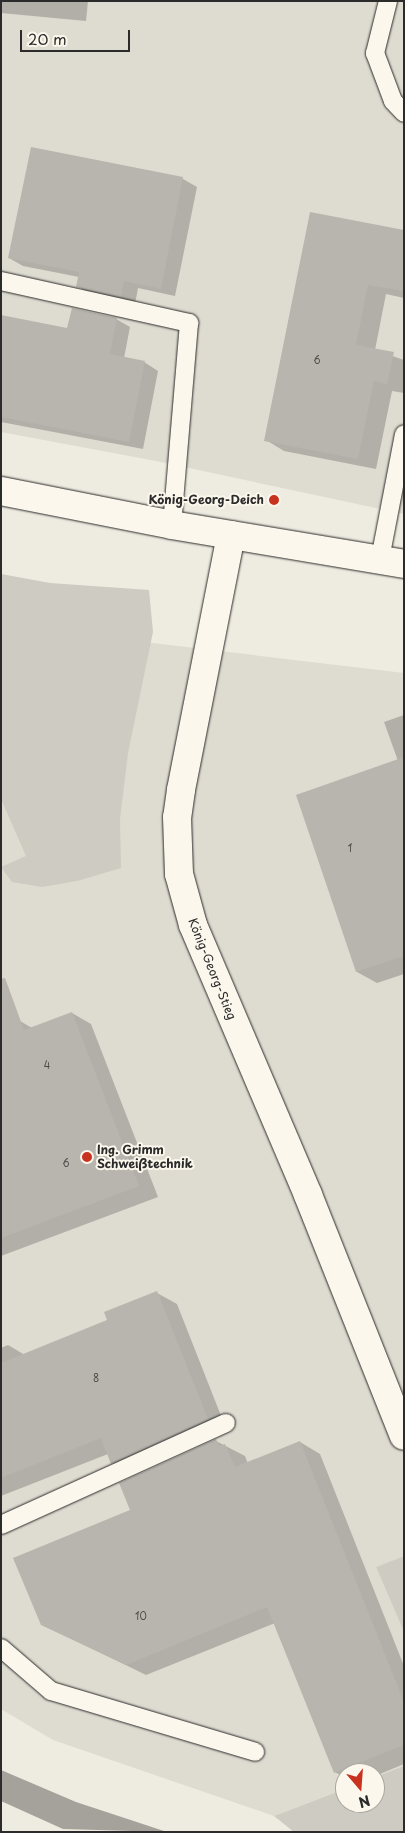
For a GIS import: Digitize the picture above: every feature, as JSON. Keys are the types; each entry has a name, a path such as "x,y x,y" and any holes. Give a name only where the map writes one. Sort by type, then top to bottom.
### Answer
{"street":[{"path":"1,492 172,525 392,561"},
{"name":"König-Georg-Stieg","path":"231,535 182,781 177,817 179,874 192,925 308,1195 392,1381 404,1436"}],"lane":[{"path":"388,1 375,53 394,101 404,113"},
{"path":"1,281 189,323 172,525"},
{"path":"392,561 404,434"},
{"path":"1,1525 226,1423"},
{"path":"1,1648 51,1691 255,1752"}],"shaded area":[{"path":"1,1 404,1 404,514 156,461 1,432"},
{"path":"1,574 50,583 149,590 153,632 128,753 120,819 121,868 77,881 42,887 12,882 1,867 26,856 1,799"},
{"path":"1,625 404,673 404,1556 376,1567 404,1632 404,1766 385,1773 385,1763 335,1763 335,1793 274,1816 53,1740 1,1709"},
{"path":"404,1556 404,1632 376,1567"},
{"path":"404,1766 404,1832 294,1832 274,1816 335,1793 335,1813 385,1813 385,1773"},
{"path":"1,1770 76,1802 167,1832 63,1829 1,1801"}],"building":[{"path":"31,147 183,177 161,289 124,281 121,297 76,287 79,272 8,258"},
{"path":"310,212 404,230 404,291 368,285 356,345 394,352 387,384 374,381 358,459 264,441"},
{"path":"72,308 117,318 110,354 145,361 129,442 1,417 1,315 67,328"},
{"path":"404,757 404,956 356,972 296,795"},
{"path":"5,978 24,1030 72,1012 139,1186 1,1238 1,979"},
{"path":"157,1291 208,1419 111,1464 101,1438 1,1478 1,1363 107,1320 104,1312"},
{"path":"216,1439 219,1446 225,1444 235,1467 300,1441 404,1702 404,1745 359,1763 335,1763 334,1773 267,1607 126,1665 41,1625 13,1558 130,1510 119,1483"}],"place":[{"name":"König-Georg-Deich","path":"274,500"},
{"name":"Ing. Grimm Schweißtechnik","path":"87,1157"}]}
